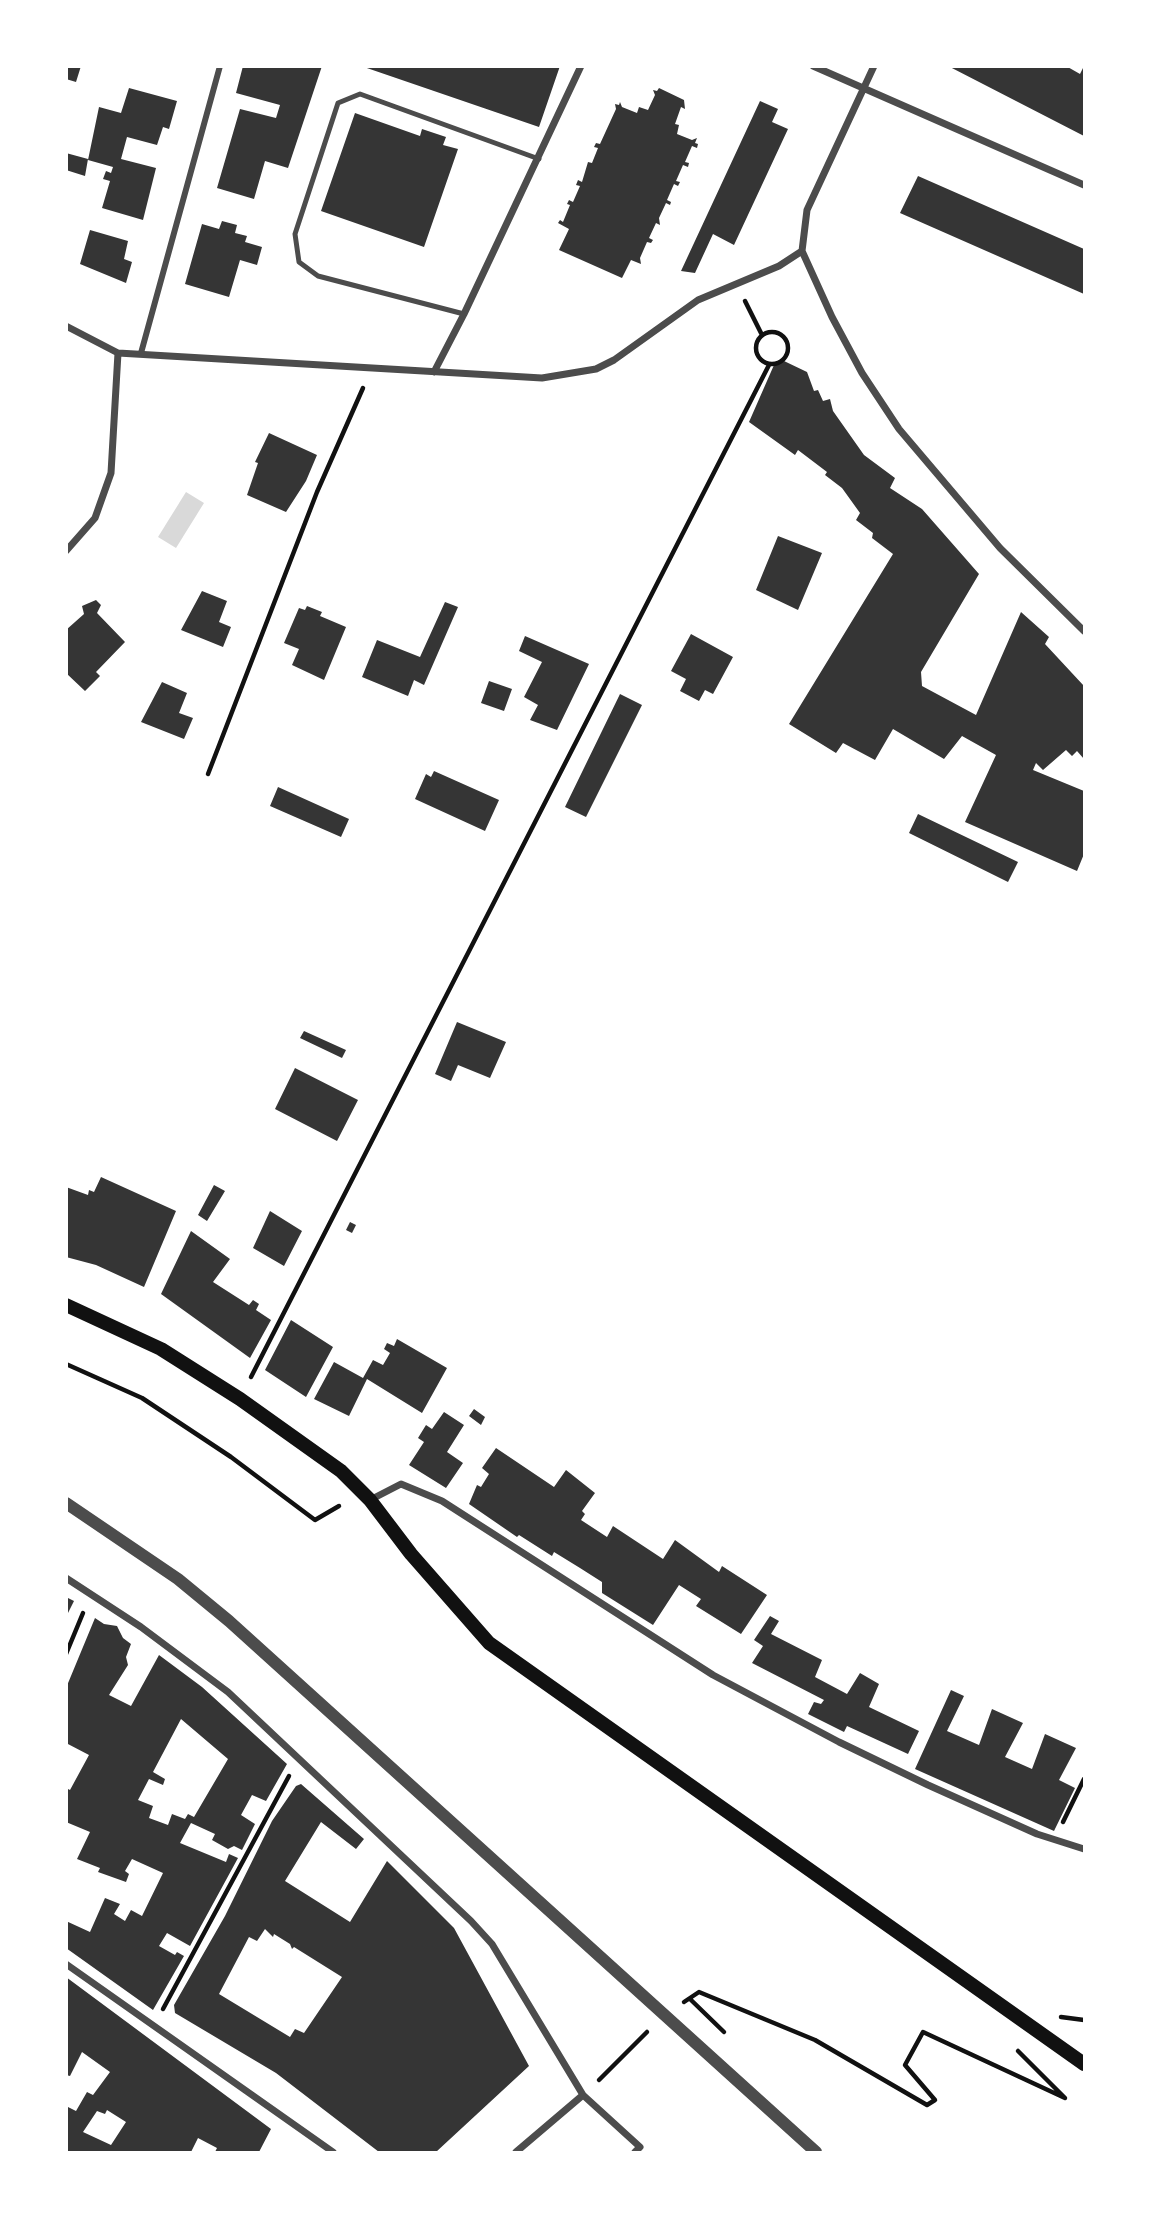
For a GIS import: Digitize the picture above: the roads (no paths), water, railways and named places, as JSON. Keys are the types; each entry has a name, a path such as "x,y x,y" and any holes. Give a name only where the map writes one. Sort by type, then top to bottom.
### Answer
{"main road":[{"path":"66,1305 161,1349 240,1399 341,1471 370,1500 411,1554 489,1643 1084,2064"}],"street":[{"path":"141,353 220,66"},
{"path":"433,372 464,314 582,66"},
{"path":"813,66 1084,185"},
{"path":"874,66 807,210 802,251 832,317 862,373 899,429 1000,548 1084,631"},
{"path":"66,326 118,353 542,377 596,369 614,360 698,300 737,284 802,251"},
{"path":"66,551 95,518 111,473 118,353"},
{"path":"370,1500 401,1484 442,1501 713,1675 839,1742 991,1814 1084,1849"},
{"path":"66,1503 178,1580 229,1622 816,2152"},
{"path":"66,1578 91,1591 228,1692 492,1944 583,2095 637,2150 649,2152"},
{"path":"66,1964 333,2152"},
{"path":"516,2152 583,2095"}],"lane":[{"path":"464,314 318,276 299,262 295,234 338,103 360,94 539,159"}]}
